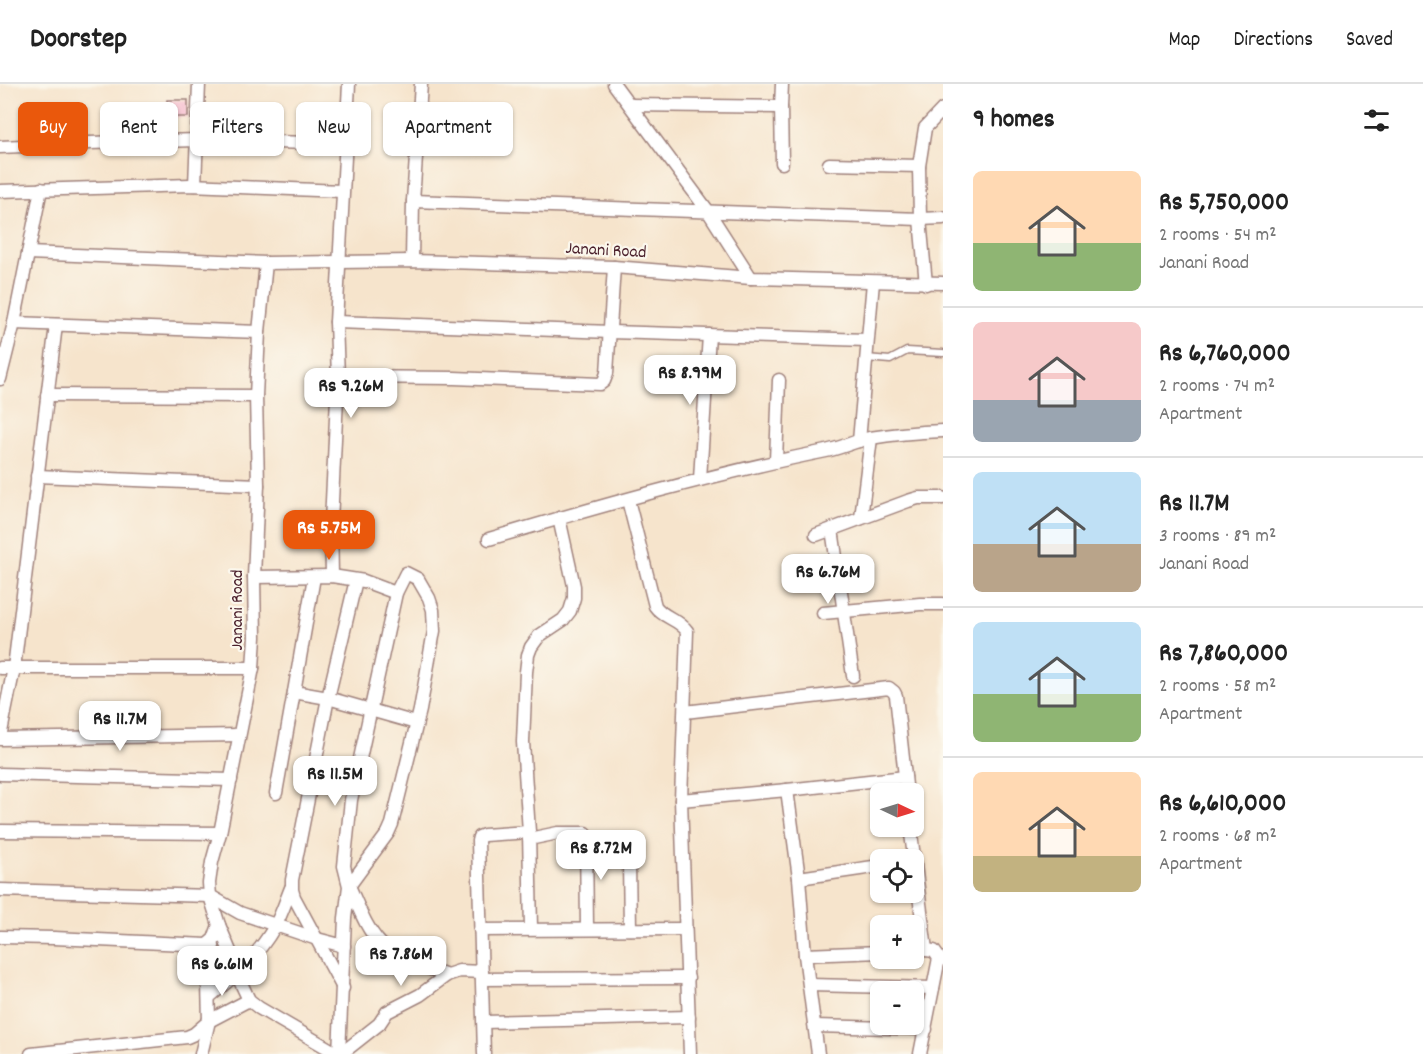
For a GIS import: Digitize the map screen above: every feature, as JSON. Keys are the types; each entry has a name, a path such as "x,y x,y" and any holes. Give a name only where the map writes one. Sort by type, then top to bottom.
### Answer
{"street":[{"path":"199,84 199,102"},
{"path":"348,102 349,84"},
{"path":"412,261 413,201 421,84"},
{"path":"614,84 708,211 751,278"},
{"path":"782,84 782,163"},
{"path":"630,105 781,107"},
{"path":"926,284 920,219 919,166 925,128 943,110"},
{"path":"0,147 190,141"},
{"path":"195,185 197,156"},
{"path":"332,576 331,522 338,377 336,322 344,156"},
{"path":"829,164 919,166"},
{"path":"0,191 195,185 342,190"},
{"path":"0,379 14,323 41,189"},
{"path":"413,201 943,218"},
{"name":"Janani Road","path":"28,253 266,264 412,261 614,267 751,278 943,283"},
{"name":"Janani Road","path":"0,668 253,668 258,485 256,396 266,264"},
{"path":"338,377 454,378 600,384 607,373 614,267"},
{"path":"861,518 866,358 873,282"},
{"path":"336,322 867,340"},
{"path":"14,323 260,332"},
{"path":"56,325 14,668 0,738 239,735"},
{"path":"700,479 709,335"},
{"path":"776,461 779,380"},
{"path":"47,395 256,396"},
{"path":"489,539 700,479 837,449 865,439 915,432 943,431"},
{"path":"38,476 258,485"},
{"path":"816,536 918,498 943,498"},
{"path":"628,500 655,606 663,614 681,623 687,631 681,800 690,1054"},
{"path":"531,929 529,836 523,742 528,656 539,636 563,620 570,611 574,598 574,586 559,518"},
{"path":"832,529 853,676"},
{"path":"339,1054 345,918 349,886 388,833 392,824 416,723 434,631 433,610 429,598 418,579 406,573 396,593 370,710 351,800 344,866 349,886 366,923 381,943 402,957 447,975"},
{"path":"254,578 332,576 356,579 396,593"},
{"path":"276,793 314,577"},
{"path":"343,988 294,897 292,880 328,698 356,579"},
{"path":"823,613 943,604"},
{"path":"253,668 208,883 210,896 249,1000 339,1054"},
{"path":"685,712 889,688 896,696 906,783"},
{"path":"294,692 328,698 416,723"},
{"path":"0,774 231,780"},
{"path":"681,800 905,777"},
{"path":"787,790 818,1054"},
{"path":"0,831 220,833"},
{"path":"484,1054 479,837 484,835 529,836 586,833 587,929"},
{"path":"629,863 630,929"},
{"path":"799,878 870,868"},
{"path":"209,997 239,973 256,954 276,925 292,886"},
{"path":"0,890 210,896 240,913 344,946"},
{"path":"207,945 214,939 219,925"},
{"path":"480,930 685,928"},
{"path":"0,937 207,945 229,949"},
{"path":"201,1054 209,1021 207,945"},
{"path":"920,1054 939,957 934,951 924,950"},
{"path":"805,955 870,952"},
{"path":"339,1054 379,1024 387,1012 420,995 447,975 459,971 482,975 688,978"},
{"path":"810,985 933,987"},
{"path":"31,1054 188,1036 194,1034 209,1021 249,1000"},
{"path":"484,1022 688,1017"},
{"path":"815,1026 926,1029"}],"lane":[{"path":"866,358 890,360 907,351 943,353"}],"building":[{"path":"167,100 188,100 188,117 178,117 178,102 167,102"}]}
